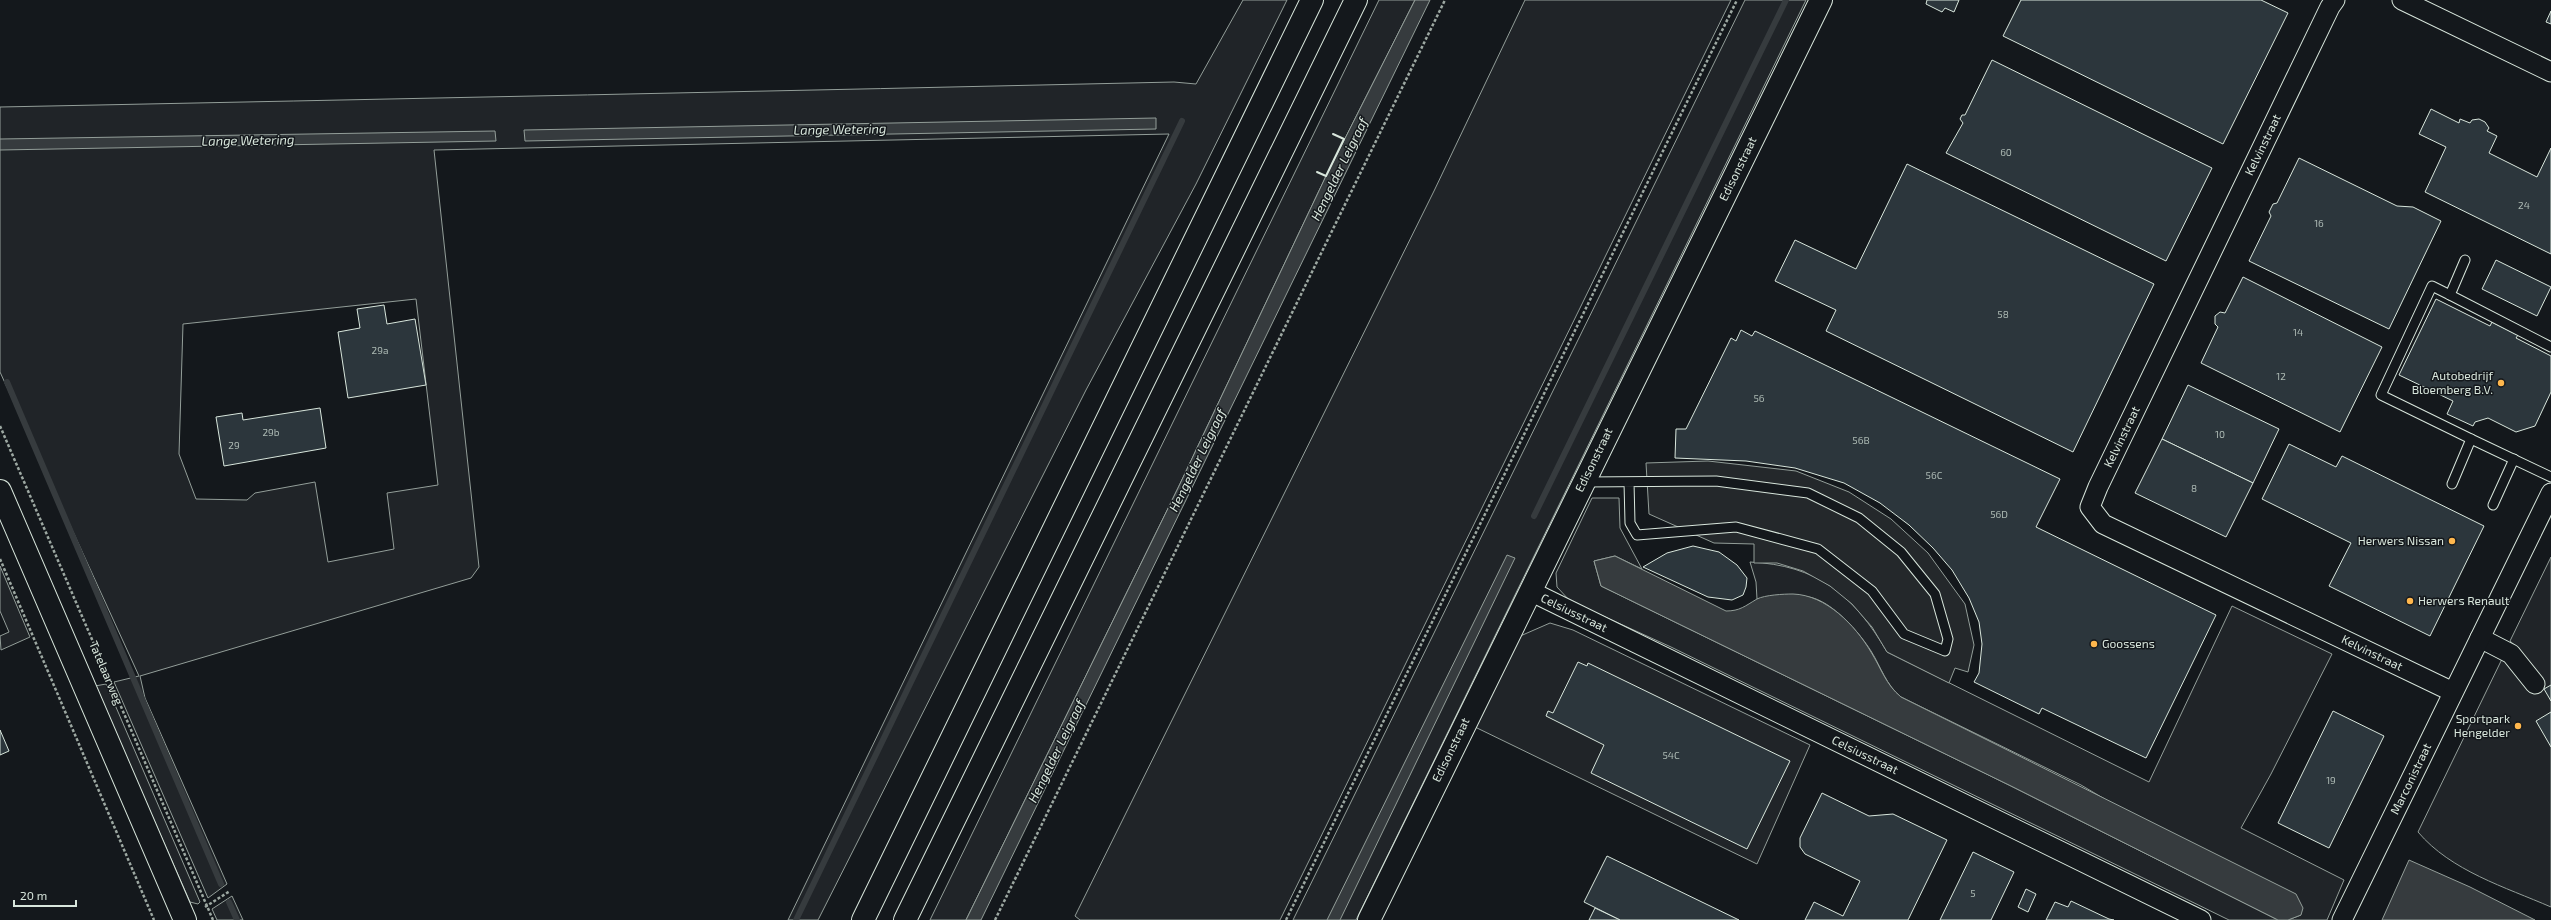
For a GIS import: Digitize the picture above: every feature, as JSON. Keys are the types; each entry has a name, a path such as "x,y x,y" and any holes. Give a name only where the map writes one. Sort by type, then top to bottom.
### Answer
{"main road":[{"path":"863,920 899,849 1312,0"},
{"path":"905,920 1356,0"},
{"name":"Edisonstraat","path":"1369,920 1821,0"},
{"path":"0,491 185,920"},
{"path":"852,920 899,849"}],"street":[{"name":"Kelvinstraat","path":"2335,0 2330,6 2108,466 2090,507 2103,524 2453,692"},
{"path":"2402,0 2551,72"},
{"name":"Marconistraat","path":"2342,920 2551,493"},
{"name":"Celsiusstraat","path":"1530,591 2201,920"},
{"path":"2480,638 2511,654 2535,684"}],"lane":[{"path":"2450,295 2465,260"},
{"path":"2551,347 2432,286 2381,395 2551,477"},
{"path":"2452,484 2471,439"},
{"path":"2493,504 2514,459"},
{"path":"1583,482 1716,481 1808,493 1859,518 1901,552 1935,594 1948,639 1945,651 1904,634 1872,591 1818,549 1736,527 1637,535 1630,523 1629,482"}],"path":[{"path":"994,920 1445,0"},
{"path":"1286,920 1737,0"},
{"name":"Tatelaarweg","path":"0,426 212,920"},
{"path":"0,559 154,920"},
{"path":"185,920 230,891"}],"shaded area":[{"path":"1243,0 1287,0 1196,184 1086,390 818,920 788,920 1169,134 434,150 479,567 471,578 140,676 145,698 227,884 208,898 114,682 139,676 0,372 0,107 1174,82 1196,84","holes":["416,299 438,485 387,493 394,549 328,562 315,482 255,493 247,500 196,499 179,454 183,324"]},
{"path":"1379,0 1415,0 1326,176 1178,488 966,920 930,920"},
{"path":"1525,0 1731,0 1280,920 1080,920 1075,916 1434,191"},
{"path":"1745,0 1806,0 1356,920 1293,920"},
{"path":"1708,461 1796,471 1849,492 1891,519 1928,553 1965,604 1974,645 1968,672 1955,668 1949,683 1887,652 1872,627 1852,604 1830,586 1803,571 1777,563 1754,563 1754,544 1714,543 1649,514 1646,463"},
{"path":"1592,498 1619,498 1620,528 1642,569 1615,556 1594,561 1601,586 2011,786 2278,920 2229,920 1671,647 1570,601 1557,587 1556,573"},
{"name":"Sportpark Hengelder","path":"2551,557 2551,907 2497,885 2462,868 2431,846 2418,832 2502,659 2520,650 2510,641"},
{"path":"1750,562 1774,564 1795,569 1814,577 1847,599 1861,614 1887,652 2149,782 2232,606 2332,654 2271,774 2241,828 2344,880 2327,920 2288,920 2301,915 2081,785 1901,697 1891,687 1871,651 1859,635 1844,618 1827,604 1809,597 1796,595 1757,599 1756,582"},
{"path":"0,566 30,637 1,650 0,636 9,632 0,611"},
{"path":"1550,623 1573,630 1810,745 1757,864 1475,727 1518,637"},
{"path":"106,684 200,902 198,904 190,902 95,686"},
{"path":"232,896 243,920 217,920 212,909"}],"water":[{"name":"Hengelder Leigraaf","path":"1415,0 1430,0 981,920 966,920 1178,488 1326,176"},
{"name":"Lange Wetering","path":"1156,118 1156,129 525,141 524,130"},
{"name":"Lange Wetering","path":"495,131 496,141 0,150 0,139"},
{"path":"1507,555 1515,558 1340,920 1327,920"},
{"path":"1615,556 1726,611 1739,609 1757,599 1774,595 1793,594 1817,600 1838,613 1857,632 1871,652 1891,687 1901,697 2296,894 2303,908 2301,915 2288,920 2278,920 2011,786 1601,586 1594,561"},
{"path":"2409,860 2470,887 2535,920 2382,920"}],"building":[{"path":"1927,0 1959,0 1954,12 1945,8 1942,12 1926,4"},
{"path":"2021,0 2261,0 2288,13 2223,144 2003,36"},
{"path":"2551,11 2551,24 2546,22"},
{"path":"1992,60 2212,168 2166,261 1946,153 1963,123 1960,119 1962,115 1965,115"},
{"path":"2431,109 2459,123 2460,119 2470,123 2472,120 2479,119 2485,122 2489,128 2487,131 2497,136 2489,153 2537,177 2551,148 2551,254 2425,192 2446,147 2419,134"},
{"path":"2299,158 2397,206 2413,207 2441,221 2389,329 2249,261 2271,216 2269,212 2273,204 2277,203"},
{"path":"1907,164 2154,284 2073,452 1826,331 1836,310 1775,281 1795,240 1856,269"},
{"path":"2496,260 2551,287 2537,316 2482,289"},
{"path":"2243,277 2382,347 2340,432 2201,363 2218,327 2215,324 2215,316 2220,312 2225,313"},
{"path":"2436,299 2490,326 2492,322 2518,335 2516,338 2551,356 2551,392 2535,426 2516,432 2488,418 2475,422 2473,426 2447,414 2453,401 2399,375"},
{"path":"384,305 387,324 415,319 426,385 348,398 338,332 360,328 357,309"},
{"path":"1741,330 1752,336 1755,331 2060,479 2036,527 2216,615 2146,758 2042,708 2039,714 1974,682 1979,673 1982,644 1979,622 1969,598 1952,570 1933,548 1909,525 1880,503 1844,483 1795,468 1746,461 1675,458 1676,429 1686,429 1731,338 1736,341"},
{"path":"2188,385 2279,429 2253,483 2162,439"},
{"path":"320,408 326,448 224,466 216,417 242,413 243,420"},
{"path":"2162,439 2253,483 2226,537 2135,493"},
{"path":"2289,444 2336,467 2342,456 2484,526 2430,636 2329,586 2351,543 2262,499"},
{"path":"1693,546 1719,552 1737,565 1747,578 1743,595 1732,600 1708,597 1643,567 1667,553"},
{"path":"1578,662 1587,666 1588,663 1790,761 1747,849 1591,773 1604,745 1546,716 1548,711 1553,713"},
{"path":"2551,685 2551,701 2544,689"},
{"path":"2333,711 2384,736 2329,848 2278,823"},
{"path":"2551,712 2551,747 2536,721"},
{"path":"0,730 9,751 0,755"},
{"path":"1822,793 1869,816 1893,814 1947,840 1908,920 1805,920 1814,902 1843,916 1860,881 1805,854 1800,847 1800,838"},
{"path":"1973,852 2014,872 1991,920 1940,920"},
{"path":"1607,856 1739,920 1620,920 1584,902"},
{"path":"2026,889 2036,894 2028,912 2018,907"},
{"path":"2071,901 2114,920 2046,920 2055,902 2068,907"},
{"path":"1595,908 1620,920 1589,920"}],"waterway":[{"path":"1534,516 1786,0"},
{"path":"796,920 1182,121"},
{"path":"7,382 221,884"},
{"path":"229,902 237,920"}],"wall":[{"path":"1317,172 1326,176 1344,139 1333,134"}],"place":[{"name":"Autobedrijf Bloemberg B.V.","path":"2501,383"},
{"name":"Herwers Nissan","path":"2452,541"},
{"name":"Herwers Renault","path":"2410,601"},
{"name":"Goossens","path":"2094,644"},
{"name":"Sportpark Hengelder","path":"2518,726"}]}
